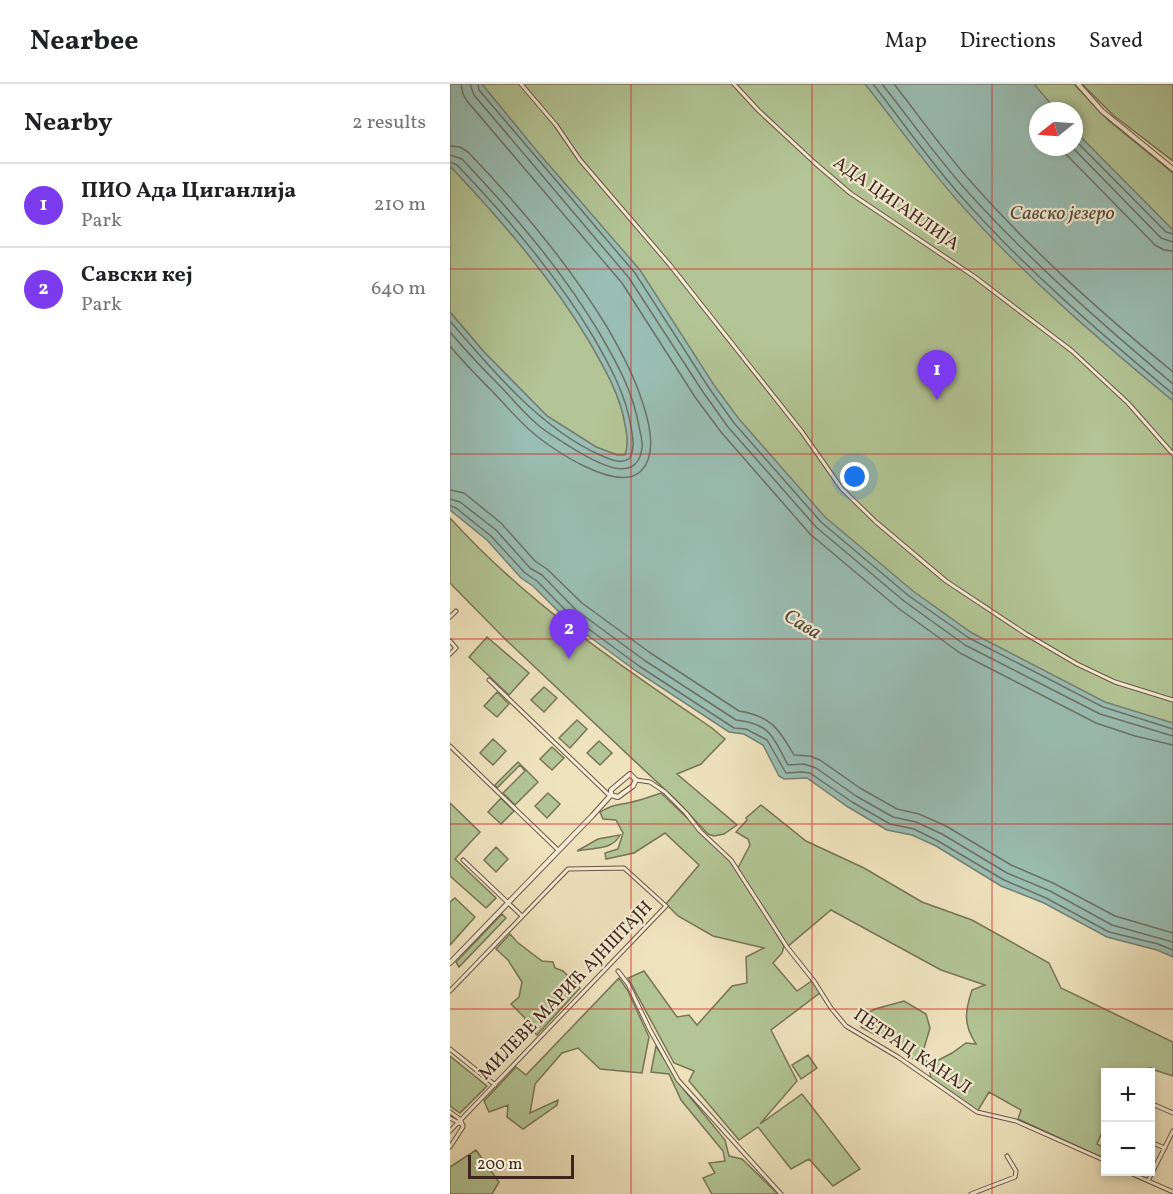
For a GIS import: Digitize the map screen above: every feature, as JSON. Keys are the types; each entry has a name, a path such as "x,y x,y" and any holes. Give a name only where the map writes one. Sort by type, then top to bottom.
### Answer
{"street":[{"path":"521,84 556,125 579,160 670,265 802,432 842,489 876,522 946,581 1026,634 1105,678 1173,700"},
{"name":"АДА ЦИГАНЛИЈА","path":"734,84 758,110 850,193 975,277 1052,335 1128,403 1173,454"},
{"path":"1078,84 1102,111 1173,169"},
{"path":"450,617 456,611"},
{"path":"450,641 456,648 450,654"},
{"path":"450,963 611,795 612,790 627,775 632,774 636,780 633,786 618,797 611,795 489,680"},
{"path":"450,746 558,850"},
{"name":"ПЕТРАЦ КАНАЛ","path":"636,780 650,782 665,792 738,868 782,939 846,1026 898,1057 977,1112 1016,1121 1101,1159"},
{"path":"450,991 522,916 463,860"},
{"name":"МИЛЕВЕ МАРИЋ АЈНШТАЈН","path":"450,1131 666,906 626,869 572,869 565,871 522,916"},
{"path":"618,971 628,984 678,1080 781,1194"},
{"path":"450,1049 495,1085"},
{"path":"1155,1105 1173,1113"},
{"path":"450,1112 463,1125 462,1131 450,1147"},
{"path":"450,1118 459,1122"},
{"path":"1148,1181 1173,1131"},
{"path":"1155,1144 1165,1148"},
{"path":"971,1194 1015,1177 1016,1171 1007,1156"},
{"path":"1137,1176 1173,1191"}],"green space":[{"path":"461,84 1074,84 1108,120 1173,173 1173,751 824,551"},
{"path":"1082,84 1173,84 1173,161 1113,115"},
{"path":"450,166 524,249 558,294 589,341 606,371 623,413 627,436 625,455 617,455 596,447 547,416 484,352 450,312"},
{"path":"450,518 479,549 542,605 608,656 725,739 701,764 677,774 737,825 724,834 714,836 708,834 675,799 505,639 450,583"},
{"path":"487,637 529,673 509,695 469,657"},
{"path":"544,687 557,698 544,712 531,700"},
{"path":"497,692 509,704 497,717 484,706"},
{"path":"577,720 587,729 570,748 559,738"},
{"path":"493,739 506,751 493,765 480,753"},
{"path":"599,741 612,753 600,765 587,753"},
{"path":"552,747 564,758 552,770 540,759"},
{"path":"518,762 538,782 515,805 503,793 525,771 520,765 497,788 495,785"},
{"path":"548,793 560,804 547,818 535,806"},
{"path":"661,793 731,860 784,946 782,953 773,963 797,991 813,980 821,992 771,1030 797,1081 760,1124 802,1094 860,1169 833,1186 809,1159 791,1169 758,1127 739,1140 689,1081 694,1071 674,1063 628,978 644,971 677,1017 689,1015 697,1025 732,986 747,983 746,957 764,948 713,936 678,916 666,904 699,865 665,833 634,853 606,859 605,853 618,849 623,833 616,820 603,819 600,812 613,806"},
{"path":"501,798 514,811 501,824 488,812"},
{"path":"450,803 480,832 455,859 496,898 486,908 450,876"},
{"path":"761,805 806,841 864,868 922,902 972,920 1049,963 1061,988 1173,1042 1173,1076 1155,1070 1155,1068 1101,1068 1101,1134 1097,1144 1101,1146 1101,1157 1018,1119 1021,1110 989,1092 977,1112 931,1081 929,1065 966,1043 976,1044 966,1017 972,990 985,985 941,970 831,910 787,947 738,868 750,845 748,839 736,832 747,820 746,818"},
{"path":"620,835 617,840 607,846 577,851 598,839"},
{"path":"496,847 508,859 496,872 484,860"},
{"path":"455,898 475,917 450,945 450,902"},
{"path":"502,914 506,918 459,967 456,962"},
{"path":"510,934 542,961 553,962 555,968 563,971 580,988 537,1035 525,1024 525,1018 511,1004 519,997 522,982 508,960 496,949"},
{"path":"619,978 628,991 649,1037 642,1073 600,1069 578,1048 562,1053 535,1084 530,1113 558,1100 557,1105 523,1129 507,1117 508,1105 489,1112 484,1101 516,1067 526,1075"},
{"path":"904,1001 926,1014 930,1028 922,1055 929,1065 925,1067 861,1027 864,1015 875,1009"},
{"path":"656,1046 685,1091 725,1140 729,1156 742,1159 778,1194 712,1194 703,1178 715,1173 709,1163 725,1161 723,1151 681,1100 669,1074 651,1072"},
{"path":"808,1055 817,1068 801,1079 792,1065"},
{"path":"450,1056 487,1086 460,1113 450,1106"},
{"path":"476,1150 499,1182 492,1194 450,1194 450,1167"}],"water":[{"name":"Сава","path":"450,84 482,84 640,270 714,385 739,419 825,517 913,591 972,633 1105,702 1173,723 1173,957 1157,950 1107,937 1044,903 1001,886 936,846 912,835 887,830 848,807 807,778 784,779 779,776 763,745 744,734 729,732 636,671 568,621 533,586 521,578 487,540 450,510 450,312 484,352 547,416 596,447 617,455 625,455 627,444 623,413 611,381 574,317 524,249 450,166"},
{"name":"Савско језеро","path":"865,84 1034,84 1049,102 1029,102 1029,156 1083,156 1083,139 1173,230 1173,401 1033,279 981,226 921,156"}],"place":[{"name":"ПИО Ада Циганлија","path":"937,400"},
{"name":"Савски кеј","path":"569,659"}]}
